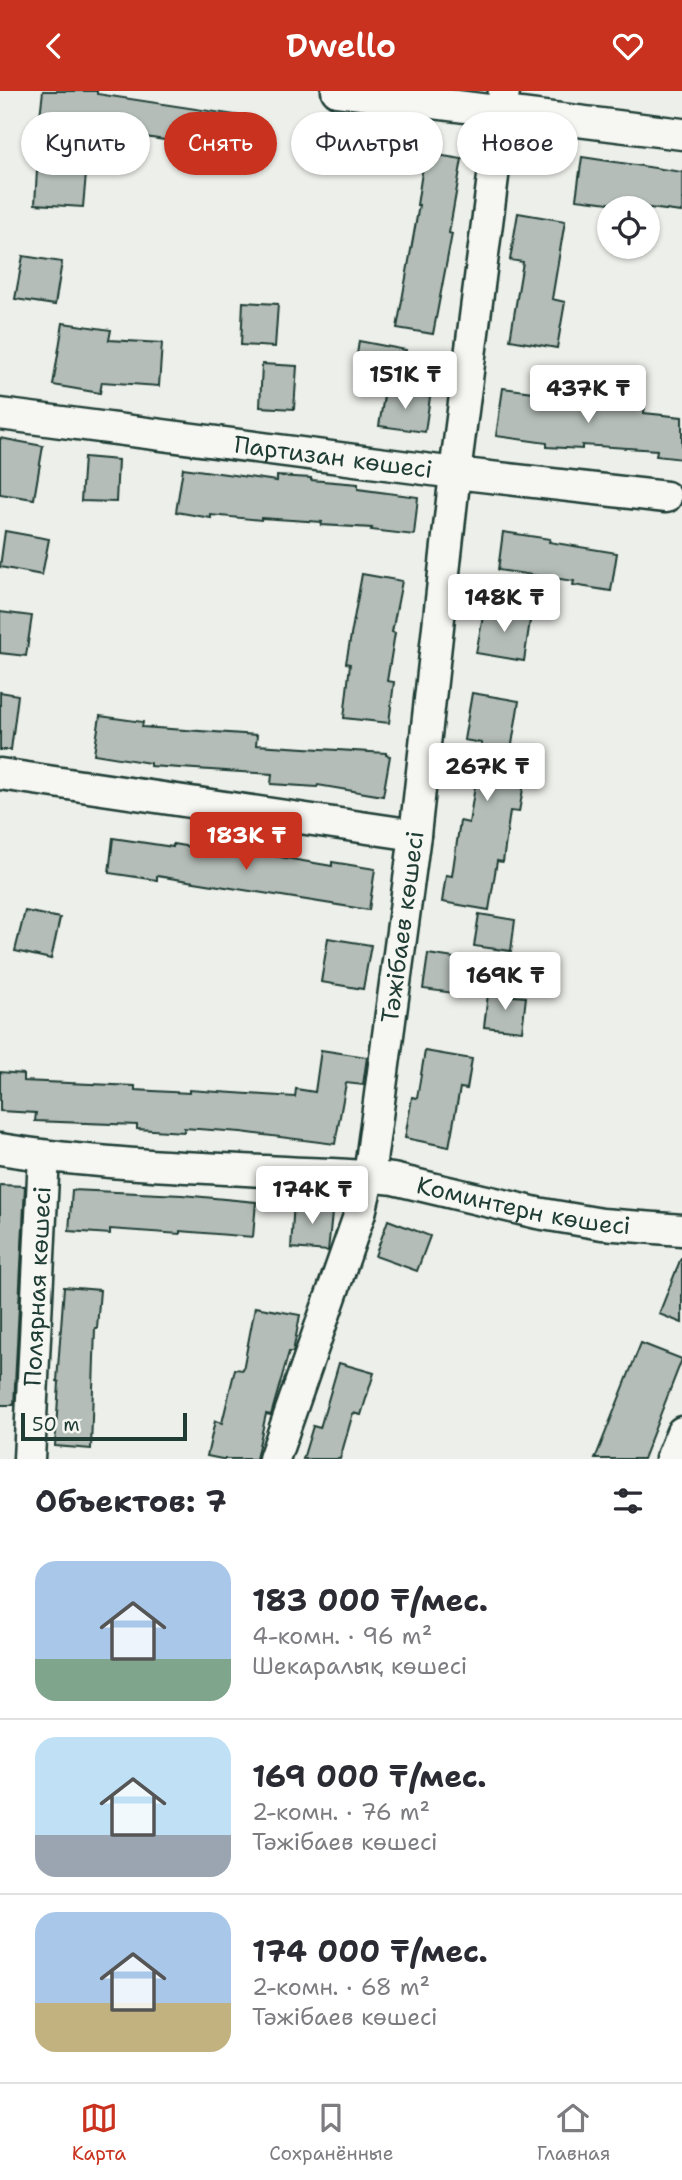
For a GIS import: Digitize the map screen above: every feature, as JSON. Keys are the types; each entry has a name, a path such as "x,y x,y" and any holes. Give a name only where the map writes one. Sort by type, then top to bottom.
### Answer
{"street":[{"path":"337,91 503,102 682,134"},
{"name":"Тәжібаев көшесі","path":"274,1459 360,1213 369,1176 415,835 455,473 503,102"},
{"name":"Партизан көшесі","path":"0,414 455,473 666,497"},
{"path":"0,774 415,835"},
{"name":"Коминтерн көшесі","path":"0,1149 44,1156 369,1176 393,1179 537,1213 602,1224 682,1230"},
{"name":"Полярная көшесі","path":"29,1459 44,1156"},
{"path":"671,1459 682,1432"}],"building":[{"path":"43,91 97,91 97,94 216,112 164,112 164,140 150,138 150,112 40,112"},
{"path":"443,156 457,158 457,175 459,175 449,233 452,234 433,334 397,328 422,175 443,175"},
{"path":"582,157 682,172 682,212 660,209 660,196 597,196 597,202 576,199"},
{"path":"37,175 86,175 83,207 35,204"},
{"path":"518,213 565,221 552,299 565,302 557,348 510,340 523,262 510,260"},
{"path":"23,256 62,262 55,305 15,299"},
{"path":"243,302 278,304 275,347 241,345"},
{"path":"63,323 111,330 109,340 162,343 159,386 102,382 100,393 53,385"},
{"path":"359,341 406,350 401,383 354,375"},
{"path":"262,364 297,366 294,409 260,407"},
{"path":"503,388 541,393 539,403 645,406 644,413 682,417 682,459 656,456 657,450 582,445 582,449 547,447 547,443 496,436"},
{"path":"385,390 430,397 425,432 379,426"},
{"path":"0,438 43,446 34,499 0,494"},
{"path":"84,457 118,460 116,502 81,501"},
{"path":"183,468 277,481 277,476 311,478 358,484 358,489 418,497 414,535 371,530 372,528 321,525 322,522 211,515 211,518 176,512"},
{"path":"5,531 49,539 42,575 0,567"},
{"path":"503,532 617,553 611,591 573,585 574,581 498,570"},
{"path":"362,574 402,581 392,632 395,633 387,681 394,682 389,723 344,718 350,664 346,663"},
{"path":"485,606 531,614 524,661 476,653"},
{"path":"0,612 32,616 26,656 0,653"},
{"path":"0,692 18,695 11,750 0,750"},
{"path":"472,693 519,701 509,763 527,766 519,812 510,811 503,862 497,861 489,910 442,902 446,875 452,876 460,821 469,823 482,743 464,740"},
{"path":"100,716 143,722 142,727 257,735 256,745 386,753 390,756 383,796 318,785 271,784 272,774 150,766 150,763 94,754"},
{"path":"113,838 232,854 233,849 332,866 332,862 375,869 369,910 157,876 157,880 109,873"},
{"path":"25,911 60,918 51,959 15,951"},
{"path":"479,914 515,920 511,951 474,946"},
{"path":"328,938 371,945 363,989 321,982"},
{"path":"428,954 474,961 469,995 423,989"},
{"path":"488,994 526,997 522,1031 484,1027"},
{"path":"321,1050 367,1057 363,1085 346,1083 335,1144 241,1132 184,1128 184,1132 137,1129 137,1125 35,1121 36,1113 0,1111 0,1072 23,1074 23,1081 135,1086 135,1090 189,1093 189,1090 295,1097 296,1089 315,1092"},
{"path":"425,1051 472,1059 467,1089 460,1088 449,1147 405,1138 412,1097 417,1098"},
{"path":"0,1185 25,1186 14,1405 0,1405"},
{"path":"72,1190 182,1195 256,1202 253,1237 180,1231 180,1234 110,1229 110,1234 69,1231"},
{"path":"294,1201 333,1204 328,1251 291,1248"},
{"path":"388,1220 430,1236 417,1271 375,1256"},
{"path":"682,1258 682,1323 659,1314"},
{"path":"64,1287 100,1290 95,1328 91,1449 55,1446"},
{"path":"255,1307 300,1315 293,1352 289,1352 271,1415 266,1414 256,1459 207,1456 215,1421 222,1423 235,1369 243,1370"},
{"path":"641,1343 682,1359 643,1459 595,1459"},
{"path":"339,1363 374,1373 361,1415 353,1413 340,1459 303,1459 313,1426 320,1428"}]}
